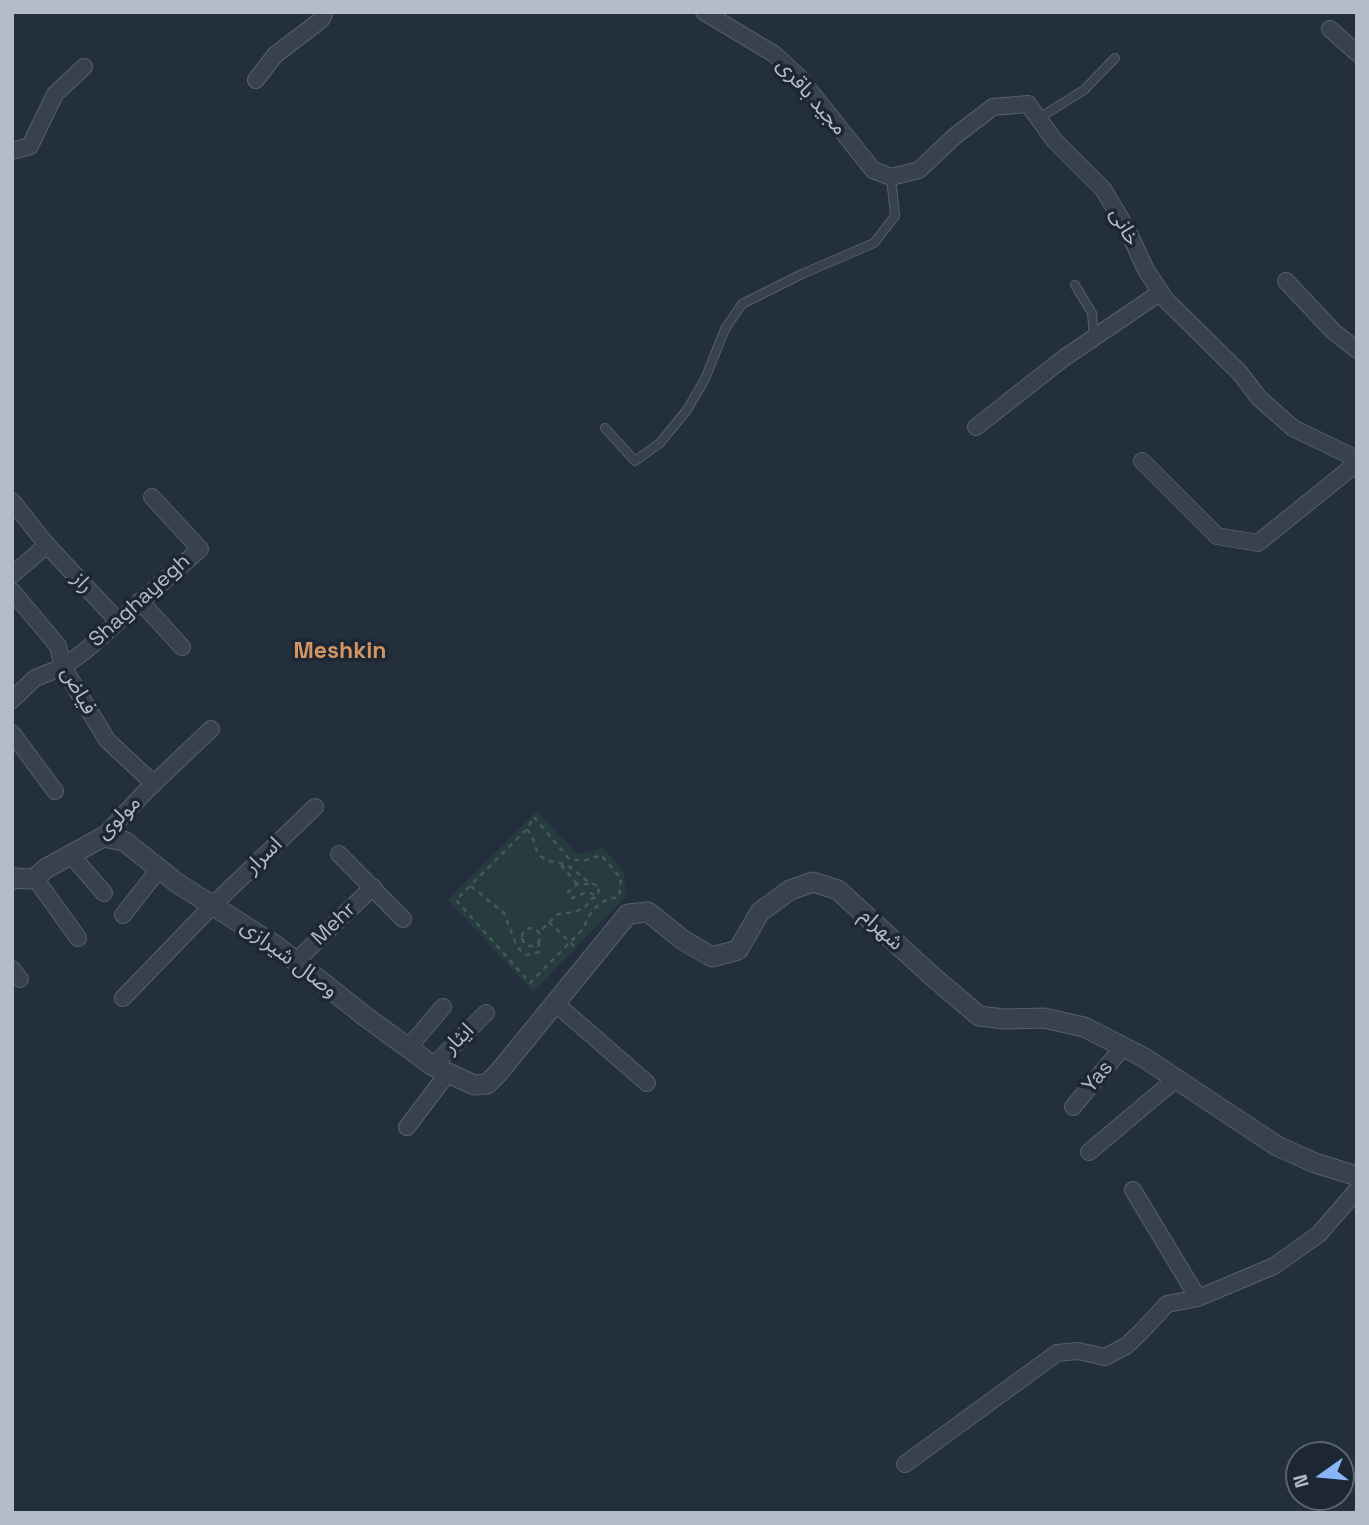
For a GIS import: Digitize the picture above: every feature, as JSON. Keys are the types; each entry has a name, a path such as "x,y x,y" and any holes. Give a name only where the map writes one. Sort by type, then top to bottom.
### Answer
{"street":[{"path":"256,80 275,55 321,20 325,12"},
{"name":"مجید باقری","path":"704,12 774,54 799,77 873,170 891,177"},
{"path":"1330,29 1357,52"},
{"path":"12,151 30,146 55,94 84,67"},
{"name":"خانی","path":"891,177 919,170 955,136 993,107 1028,104 1054,140 1103,189 1128,231 1146,270 1166,300 1240,373 1259,398 1293,428 1357,461"},
{"path":"1286,281 1333,331 1357,350"},
{"path":"976,427 1064,358 1161,292"},
{"path":"1142,461 1217,536 1258,543 1357,461"},
{"name":"Shaghayegh","path":"12,700 35,678 63,667 85,651 200,549 152,496"},
{"name":"راز","path":"12,500 47,545 118,621"},
{"path":"12,575 47,545"},
{"name":"فیاض","path":"12,591 58,646 63,667 107,740 154,784"},
{"path":"140,601 183,647"},
{"name":"مولوی","path":"19,877 45,869 103,837 211,729"},
{"path":"12,733 55,791"},
{"name":"اسرار","path":"123,998 213,905 315,807"},
{"name":"وصال شیرازی","path":"103,837 124,841 177,883 275,945 408,1048 440,1069 474,1085"},
{"path":"339,854 403,919"},
{"path":"71,855 104,893"},
{"path":"123,915 159,869"},
{"path":"19,877 78,939"},
{"name":"شهرام","path":"474,1085 487,1084 628,914 648,912 683,940 712,957 738,950 760,912 790,890 813,882 838,890 979,1016 1004,1019 1044,1018 1084,1027 1143,1057 1277,1146 1315,1163 1357,1176"},
{"name":"Mehr","path":"296,961 373,887"},
{"path":"555,1003 647,1083"},
{"path":"408,1048 443,1007"},
{"name":"ایثار","path":"407,1127 440,1069 486,1013"},
{"name":"Yas","path":"1073,1107 1123,1047"},
{"path":"1089,1152 1176,1079"},
{"path":"1133,1190 1198,1298"},
{"path":"905,1464 1057,1353 1078,1351 1105,1357 1126,1346 1167,1304 1198,1298 1274,1266 1319,1234 1357,1190"}],"lane":[{"path":"1039,118 1084,90 1115,58"},
{"path":"605,428 635,461 660,443 687,410 705,379 725,329 742,304 874,243 895,216 891,177"},
{"path":"1074,285 1091,313 1094,338"}],"path":[{"path":"534,817 569,859 583,861 601,855 621,878 619,897 610,898 597,905 587,918 584,928 530,983 456,900 471,885 527,829 534,817"},
{"path":"527,829 542,858 565,864 589,884"},
{"path":"559,863 577,884"},
{"path":"577,884 589,884 599,887 598,896 587,892 572,898 568,892 577,884"},
{"path":"471,885 504,913 517,947 526,955 539,952 538,932"},
{"path":"538,932 558,914 575,912 598,896"},
{"path":"549,922 590,961"},
{"path":"538,932 529,929 524,932 523,937 525,943 530,946 539,941"}],"green space":[{"path":"537,811 577,854 603,848 624,872 626,896 533,992 448,900"}],"district":[{"name":"Meshkin","path":"340,652"}]}
